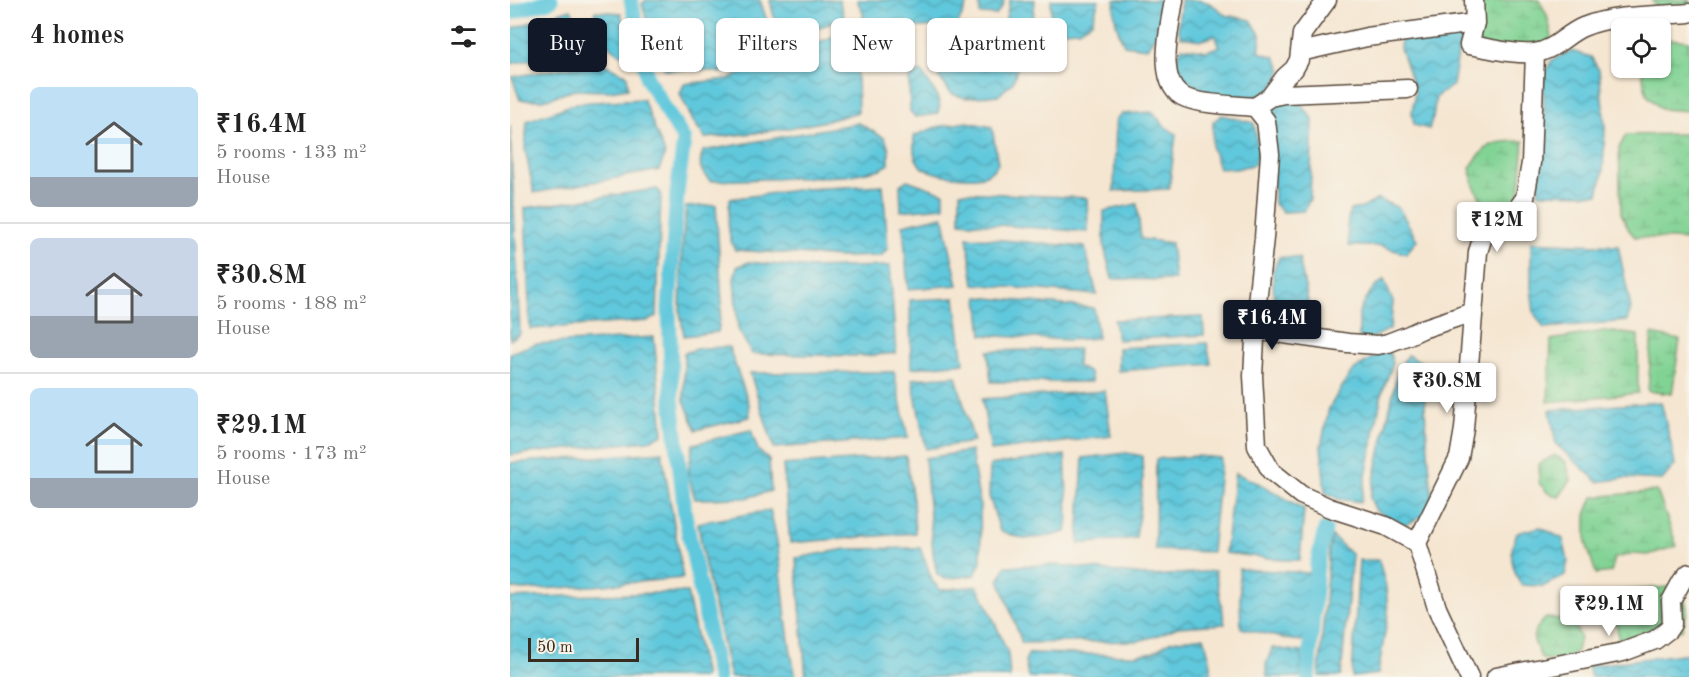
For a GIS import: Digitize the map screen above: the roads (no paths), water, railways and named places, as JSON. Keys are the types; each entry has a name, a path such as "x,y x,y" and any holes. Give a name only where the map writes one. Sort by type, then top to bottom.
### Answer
{"street":[{"path":"1174,0 1166,53 1168,79 1176,92 1185,98 1197,102 1263,102 1284,94 1408,89"},
{"path":"1263,102 1294,69 1299,60 1302,34 1326,0"},
{"path":"1474,0 1475,23 1469,45 1535,53 1556,46 1581,28 1604,21 1660,8 1689,13"},
{"path":"1300,52 1367,37 1475,23"},
{"path":"1469,677 1437,608 1417,543 1459,458 1464,429 1478,252 1485,230 1512,216 1525,198 1531,163 1535,53"},
{"path":"1263,102 1270,154 1253,376 1257,446 1270,471 1301,495 1330,508 1386,526 1417,543"},
{"path":"1256,330 1378,345 1473,312"},
{"path":"1496,677 1623,652 1655,640 1672,624 1671,601 1689,573"}],"water":[{"path":"646,0 760,0 766,18 716,18 716,72 722,72 720,73 704,70 704,18 646,18 642,4"},
{"path":"770,0 839,0 844,16 831,18 831,22 819,28 819,18 774,18"},
{"path":"857,0 969,0 961,18 927,18 927,27 915,27 915,18 863,18"},
{"path":"979,0 1004,0 996,15 980,14"},
{"path":"1010,0 1035,0 1033,18 1006,18"},
{"path":"1051,0 1099,0 1092,22 1079,30 1067,31 1067,18 1051,18"},
{"path":"1115,0 1164,0 1159,29 1147,48 1124,45 1115,17"},
{"path":"1181,0 1206,2 1225,15 1251,20 1261,36 1259,52 1275,57 1282,70 1272,89 1256,97 1210,97 1182,91 1175,77 1178,54 1182,47 1207,51 1220,46 1215,36 1202,40 1181,37 1178,28"},
{"path":"571,9 575,18 544,18"},
{"path":"595,11 621,13 619,53 607,44 607,18 595,18"},
{"path":"528,23 528,60 510,64 510,29"},
{"path":"1451,32 1461,35 1453,85 1436,97 1429,129 1414,125 1412,113 1415,91 1400,48 1401,40"},
{"path":"831,37 831,72 857,72 858,112 802,126 705,138 693,121 680,94 684,84 728,79 745,72 819,72 819,42"},
{"path":"1571,51 1591,57 1599,70 1605,127 1603,172 1598,194 1538,193 1544,112 1543,77 1552,60"},
{"path":"607,65 627,75 628,88 608,91 574,90 544,100 520,100 512,77 541,72 607,72"},
{"path":"921,71 936,94 940,106 937,114 915,117 910,111 909,78"},
{"path":"936,72 1016,72 1013,82 999,95 966,98 952,94"},
{"path":"643,99 665,154 659,170 534,193 525,149 527,121 577,103"},
{"path":"1288,99 1300,103 1313,119 1310,199 1304,211 1283,212 1274,204 1272,116 1277,100"},
{"path":"1153,112 1163,125 1176,134 1169,189 1114,191 1116,119 1122,114"},
{"path":"1222,115 1254,123 1259,153 1255,164 1236,169 1219,168 1212,148 1213,122"},
{"path":"967,122 992,127 998,164 992,171 983,176 959,177 940,174 919,164 914,154 914,136 936,127"},
{"path":"858,123 885,138 889,149 889,164 881,169 847,176 710,181 701,168 703,151"},
{"path":"510,125 520,334 510,340"},
{"path":"907,180 944,193 944,207 901,211 900,185"},
{"path":"883,185 888,248 881,256 843,257 735,250 732,244 728,225 730,199 803,189"},
{"path":"657,189 661,193 657,316 648,321 530,329 525,208"},
{"path":"960,192 1087,198 1088,232 960,222"},
{"path":"1378,199 1399,208 1417,240 1406,254 1381,246 1349,246 1347,226 1350,210 1363,208"},
{"path":"1137,204 1141,239 1171,243 1175,280 1112,279 1104,246 1104,211"},
{"path":"716,205 722,303 718,332 684,336 680,312 686,207"},
{"path":"943,216 958,285 908,289 903,225"},
{"path":"967,237 1085,247 1097,295 974,284"},
{"path":"1531,242 1618,246 1631,308 1627,321 1544,328 1534,313 1531,287"},
{"path":"1279,257 1299,258 1308,302 1306,320 1285,328 1277,325 1274,308 1273,271"},
{"path":"749,262 809,268 890,266 896,353 865,356 752,354 738,329 734,279 737,267"},
{"path":"1384,280 1393,302 1390,329 1372,338 1359,338 1359,312 1371,291"},
{"path":"978,297 1094,308 1098,338 1066,340 982,335"},
{"path":"955,298 964,363 911,368 910,300"},
{"path":"1203,317 1204,335 1117,340 1114,320"},
{"path":"654,337 663,434 648,441 510,455 510,353 535,344"},
{"path":"1207,343 1211,364 1118,371 1118,348"},
{"path":"729,347 749,404 750,417 696,430 684,400 684,353 700,348"},
{"path":"1388,348 1393,363 1382,393 1361,502 1339,499 1325,492 1321,446 1329,408 1352,371"},
{"path":"1078,349 1077,366 1090,373 1092,382 991,382 988,351"},
{"path":"1407,355 1423,363 1432,496 1428,513 1406,525 1376,511 1370,498 1398,371"},
{"path":"894,372 908,438 774,448 750,373"},
{"path":"956,376 974,442 926,449 912,379"},
{"path":"1105,391 1111,436 991,451 982,399"},
{"path":"1661,402 1675,465 1662,480 1624,478 1598,482 1556,444 1550,410"},
{"path":"751,430 758,450 769,460 771,491 746,498 695,499 688,473 693,444"},
{"path":"971,451 980,506 981,561 975,575 945,579 937,574 933,553 925,458"},
{"path":"662,452 683,578 592,586 522,590 510,588 510,463"},
{"path":"1126,453 1142,456 1143,481 1136,538 1078,544 1083,458"},
{"path":"1065,455 1068,516 1066,532 1024,539 1000,531 989,496 990,465"},
{"path":"906,456 913,500 915,533 790,543 783,465"},
{"path":"1196,456 1221,458 1212,552 1155,550 1156,459"},
{"path":"1235,473 1304,509 1300,560 1225,553"},
{"path":"770,510 775,530 791,656 796,677 730,677 698,523"},
{"path":"1540,527 1563,539 1568,561 1565,575 1544,586 1521,585 1512,559 1514,540 1517,533"},
{"path":"1332,536 1352,555 1341,676 1319,676 1329,550"},
{"path":"920,548 933,582 941,590 977,586 1008,653 1010,677 806,677 796,558 846,549"},
{"path":"1359,560 1379,560 1386,587 1388,614 1378,674 1352,677"},
{"path":"1057,565 1153,576 1215,571 1225,624 1178,627 1138,641 1022,643 999,579 1006,566"},
{"path":"1239,569 1310,573 1305,641 1291,640 1241,628"},
{"path":"687,592 705,677 510,677 510,598"},
{"path":"1204,637 1211,664 1211,677 1028,677 1025,661 1029,653 1136,655 1154,652 1171,641"},
{"path":"1272,648 1302,652 1301,677 1267,677 1266,665"},
{"path":"1689,653 1689,677 1591,677 1588,666"}],"waterway":[{"path":"510,13 551,0"},
{"path":"631,0 648,80 684,140 677,193 669,309 672,399 685,515 718,677"},
{"path":"1308,677 1317,564 1325,530"}]}
